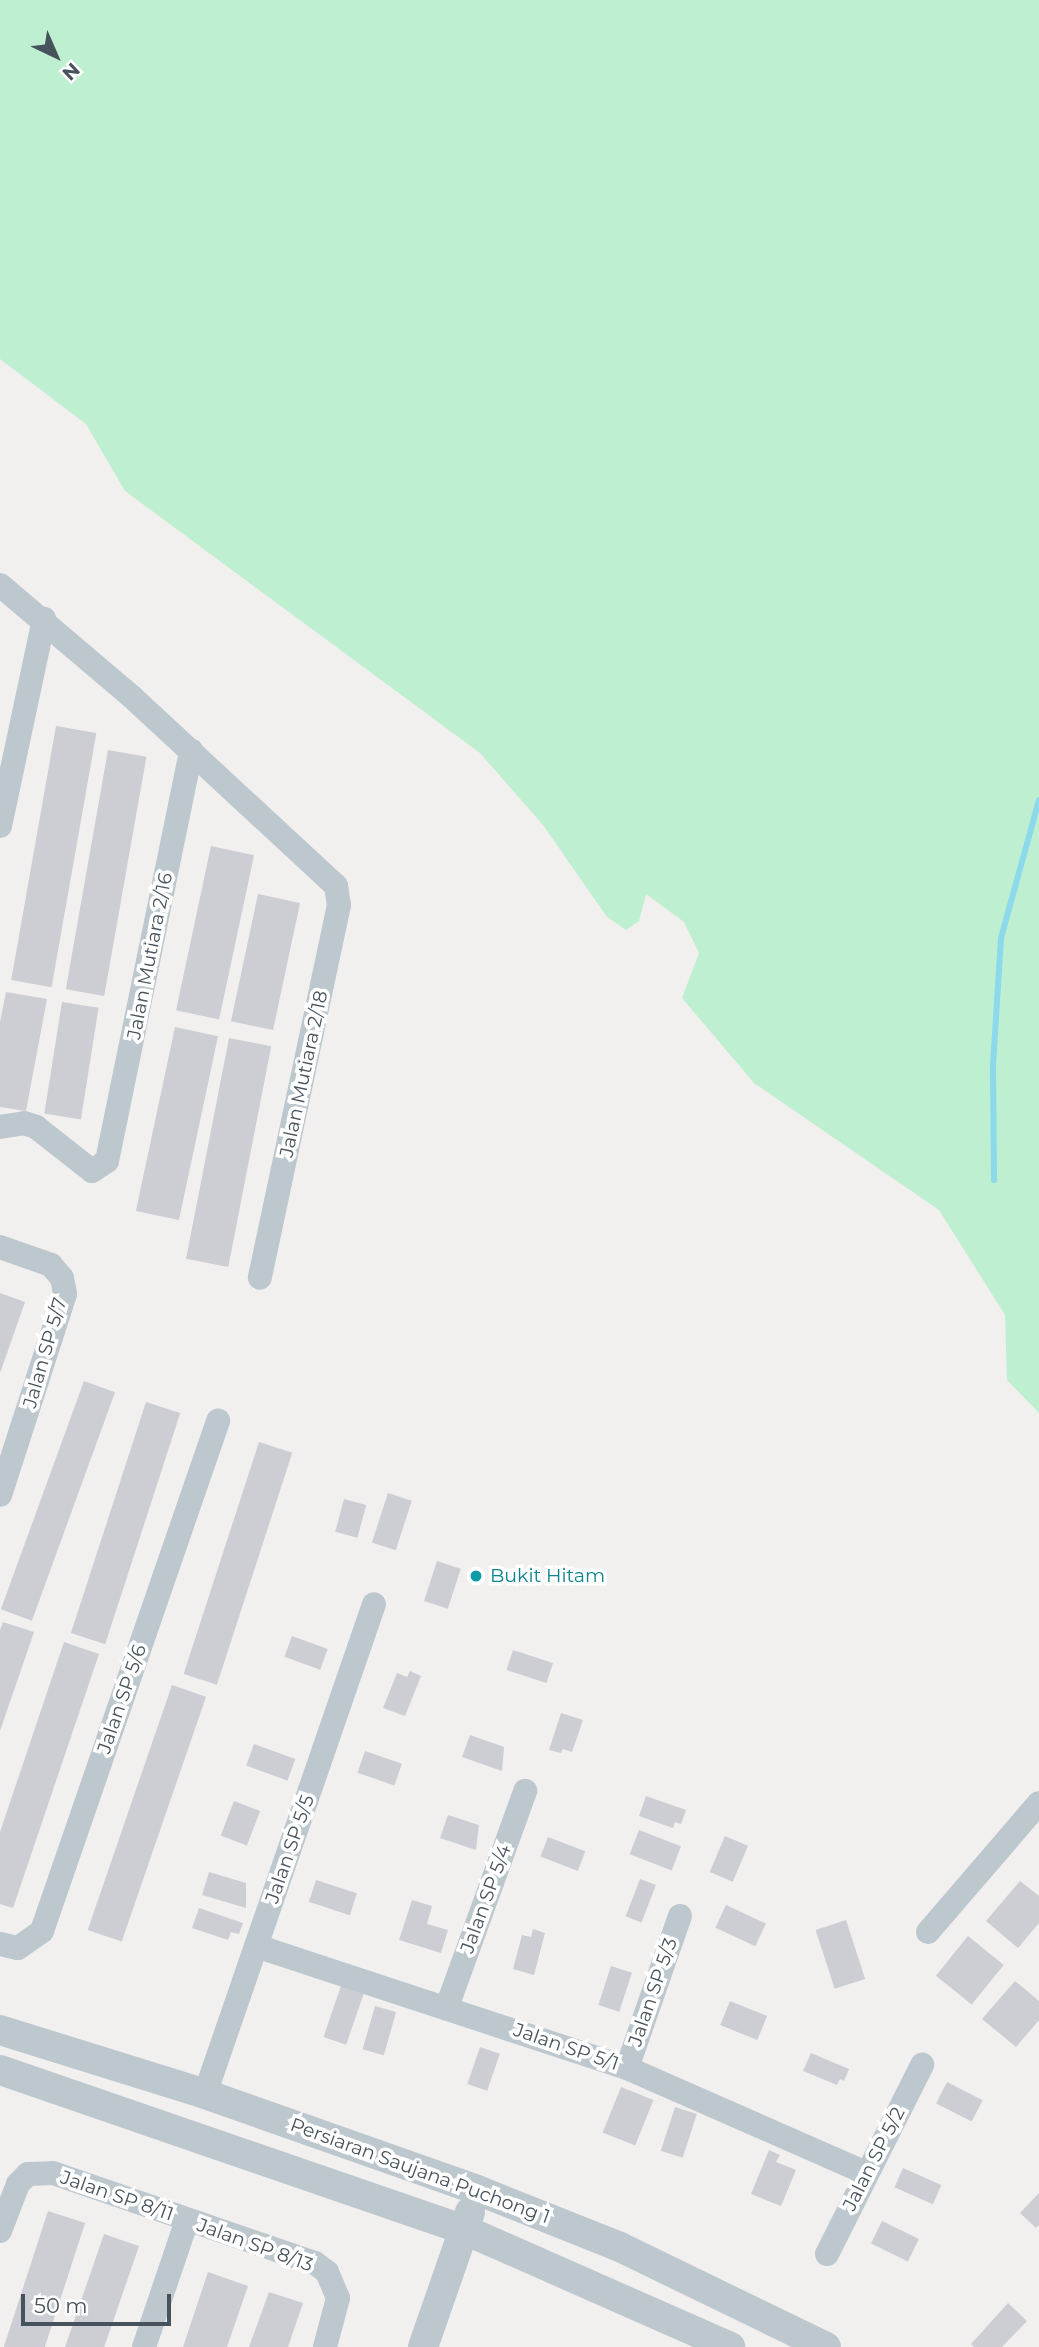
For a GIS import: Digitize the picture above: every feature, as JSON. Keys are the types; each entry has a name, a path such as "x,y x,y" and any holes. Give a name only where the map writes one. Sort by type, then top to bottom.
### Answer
{"street":[{"path":"0,585 44,619 191,750"},
{"path":"0,826 44,619"},
{"name":"Jalan Mutiara 2/18","path":"191,750 337,886 339,905 260,1278"},
{"name":"Jalan Mutiara 2/16","path":"0,1127 24,1123 36,1127 92,1171 107,1161 191,750"},
{"name":"Jalan SP 5/7","path":"0,1247 51,1265 62,1278 65,1294 0,1495"},
{"name":"Jalan SP 5/6","path":"0,1944 18,1948 42,1931 218,1421"},
{"name":"Jalan SP 5/5","path":"205,2094 374,1604"},
{"name":"Jalan SP 5/4","path":"447,2007 524,1791"},
{"path":"928,1932 1039,1802"},
{"name":"Jalan SP 5/3","path":"627,2068 680,1916"},
{"name":"Jalan SP 5/1","path":"256,1946 627,2068 866,2173"},
{"name":"Persiaran Saujana Puchong 1","path":"0,2030 205,2094 477,2190 620,2247 826,2347"},
{"name":"Jalan SP 5/2","path":"827,2254 922,2065"},
{"name":"Persiaran Saujana Puchong 1","path":"0,2070 319,2176 465,2230 730,2347"},
{"name":"Jalan SP 8/11","path":"0,2231 18,2184 28,2174 40,2172 187,2220"},
{"path":"423,2347 477,2190"},
{"path":"144,2347 187,2220"},
{"name":"Jalan SP 8/13","path":"187,2220 315,2263 327,2272 338,2298 325,2347"}],"green space":[{"path":"0,0 1039,0 1039,1413 1007,1380 1005,1315 939,1210 754,1083 682,998 699,953 684,922 646,894 639,921 626,930 607,917 543,825 480,753 125,491 86,424 0,359"}],"building":[{"path":"56,726 96,733 52,987 11,980"},
{"path":"108,750 146,757 104,996 66,989"},
{"path":"211,846 254,855 219,1019 176,1010"},
{"path":"258,894 300,903 273,1030 231,1021"},
{"path":"6,992 47,999 26,1111 0,1107 0,1022"},
{"path":"62,1002 99,1008 81,1119 44,1114"},
{"path":"175,1027 218,1036 179,1220 136,1211"},
{"path":"229,1038 271,1046 228,1267 186,1259"},
{"path":"0,1293 25,1302 0,1373"},
{"path":"84,1381 115,1392 32,1621 1,1609"},
{"path":"146,1402 180,1413 105,1644 71,1633"},
{"path":"259,1442 292,1453 217,1685 184,1674"},
{"path":"388,1493 412,1501 396,1550 372,1542"},
{"path":"344,1499 366,1505 357,1538 335,1532"},
{"path":"437,1561 461,1569 448,1609 424,1601"},
{"path":"3,1622 34,1632 0,1731 0,1630"},
{"path":"292,1636 328,1649 320,1670 284,1657"},
{"path":"64,1642 99,1654 13,1908 0,1904 0,1832"},
{"path":"513,1650 553,1663 546,1683 507,1670"},
{"path":"410,1671 421,1676 405,1716 383,1708 397,1673 407,1677"},
{"path":"172,1685 206,1697 122,1942 88,1930"},
{"path":"561,1713 583,1720 572,1752 563,1749 561,1753 549,1750"},
{"path":"470,1735 504,1747 502,1771 462,1757"},
{"path":"254,1744 295,1759 287,1781 246,1766"},
{"path":"365,1751 402,1764 394,1785 358,1773"},
{"path":"646,1796 686,1810 681,1824 675,1822 673,1828 639,1816"},
{"path":"234,1801 260,1811 247,1846 221,1836"},
{"path":"448,1815 479,1825 476,1850 440,1838"},
{"path":"639,1830 681,1846 672,1870 630,1854"},
{"path":"725,1836 748,1846 733,1882 710,1872"},
{"path":"548,1837 585,1851 578,1871 540,1857"},
{"path":"209,1872 246,1883 246,1908 202,1895"},
{"path":"640,1879 656,1885 642,1922 626,1916"},
{"path":"316,1880 357,1893 350,1915 309,1902"},
{"path":"1020,1881 1039,1896 1039,1923 1018,1948 986,1921"},
{"path":"412,1900 432,1906 427,1924 448,1930 441,1953 399,1940"},
{"path":"726,1905 766,1924 755,1946 715,1928"},
{"path":"199,1908 243,1923 239,1934 231,1932 228,1940 192,1928"},
{"path":"846,1920 865,1979 835,1989 816,1930"},
{"path":"533,1929 545,1933 534,1975 513,1969 522,1935 531,1937"},
{"path":"968,1936 1004,1965 972,2005 936,1976"},
{"path":"611,1966 632,1973 619,2012 598,2005"},
{"path":"1015,1981 1039,2001 1039,2020 1016,2047 982,2019"},
{"path":"341,1986 364,1994 346,2045 323,2037"},
{"path":"730,2001 767,2016 757,2040 720,2025"},
{"path":"375,2006 396,2012 384,2055 363,2049"},
{"path":"480,2047 500,2054 487,2091 467,2084"},
{"path":"811,2053 849,2069 844,2081 840,2079 837,2085 803,2071"},
{"path":"947,2082 983,2100 972,2122 936,2103"},
{"path":"621,2087 653,2100 635,2146 603,2132"},
{"path":"675,2107 697,2114 683,2158 661,2151"},
{"path":"769,2150 780,2155 776,2162 796,2170 781,2206 751,2194"},
{"path":"903,2168 941,2185 933,2204 894,2187"},
{"path":"1039,2193 1039,2225 1036,2228 1020,2213"},
{"path":"48,2211 85,2223 45,2347 4,2347"},
{"path":"882,2221 919,2239 908,2261 871,2243"},
{"path":"104,2234 139,2246 104,2347 65,2347"},
{"path":"208,2272 248,2286 227,2347 183,2347"},
{"path":"269,2292 303,2303 288,2347 249,2347"},
{"path":"1008,2303 1027,2321 1002,2347 974,2347 971,2344"}],"waterway":[{"path":"994,1180 993,1065 1001,938 1039,800"}],"place":[{"name":"Bukit Hitam","path":"476,1576"}]}
